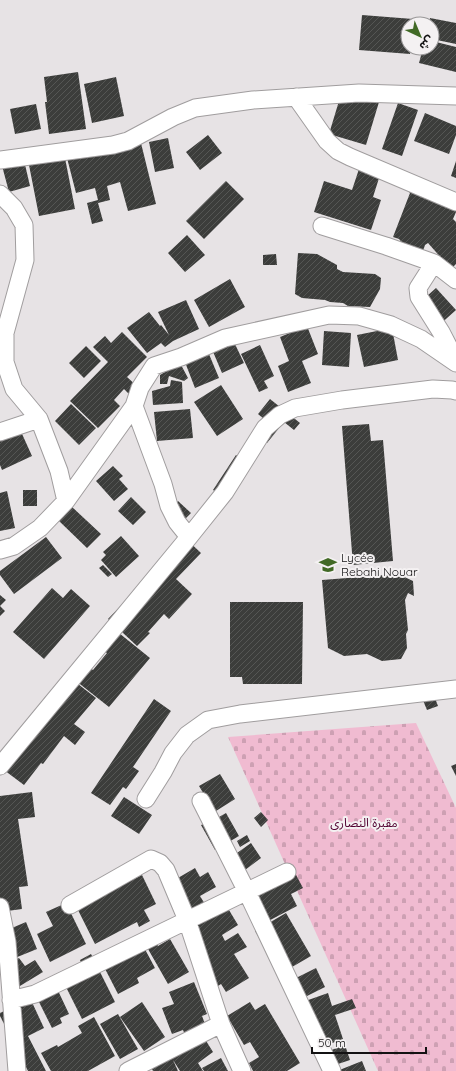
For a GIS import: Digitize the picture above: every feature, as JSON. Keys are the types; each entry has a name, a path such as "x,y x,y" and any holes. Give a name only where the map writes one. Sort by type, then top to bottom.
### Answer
{"street":[{"path":"0,160 113,145 128,141 195,108 253,100 359,93 456,96"},
{"path":"296,97 327,140 338,151 456,202"},
{"path":"0,194 14,208 24,225 25,260 5,333 5,362 14,388 38,419 59,471 66,501"},
{"path":"322,226 434,263 456,280"},
{"path":"434,263 418,288 419,297 441,332 456,362"},
{"path":"0,550 14,546 40,528 66,501 134,406 140,388 154,366 181,357 225,338 329,315 359,316 391,325 422,339 456,362"},
{"path":"0,766 225,492 265,428 280,415 295,408 342,400 433,389 456,391"},
{"path":"134,406 163,484 169,506 189,537"},
{"path":"0,432 38,419"},
{"path":"146,798 163,772 173,753 187,734 208,720 240,714 456,689"},
{"path":"201,801 247,892 332,1071"},
{"path":"70,905 151,859 160,864 166,870 187,920 221,1024 242,1071"},
{"path":"11,1000 35,994 287,872"},
{"path":"0,907 11,1000 17,1071"},
{"path":"128,1071 221,1024"}],"green space":[{"name":"مقبرة النصارى","path":"416,723 456,808 456,1071 378,1071 228,737"}],"building":[{"path":"362,15 400,18 400,53 359,50"},
{"path":"440,20 456,23 456,44 440,41"},
{"path":"440,43 456,47 456,72 419,63 421,56 440,56"},
{"path":"78,72 86,129 49,134 44,77"},
{"path":"116,77 124,116 92,123 84,84"},
{"path":"342,91 379,102 366,145 329,134"},
{"path":"398,103 418,110 402,156 382,149"},
{"path":"36,104 41,129 15,134 10,109"},
{"path":"425,113 456,126 456,135 449,154 414,141"},
{"path":"139,135 156,204 128,211 120,182 107,186 110,200 98,203 103,221 92,224 87,203 98,200 95,188 76,193 66,154"},
{"path":"208,135 222,153 200,170 186,152"},
{"path":"168,138 174,168 155,172 149,142"},
{"path":"23,156 30,186 9,192 1,162"},
{"path":"65,158 75,209 39,216 29,165"},
{"path":"456,161 456,178 451,176"},
{"path":"359,169 380,175 373,197 381,200 371,230 314,212 324,181 352,190"},
{"path":"226,181 244,199 204,239 186,221"},
{"path":"399,181 456,202 456,212 453,219 456,222 456,264 451,269 428,243 425,245 422,254 407,248 399,239 393,237 410,193"},
{"path":"187,235 205,255 185,272 168,253"},
{"path":"298,253 317,254 337,265 337,269 343,272 375,274 381,278 380,289 370,307 348,306 343,303 302,298 295,294"},
{"path":"276,254 277,265 263,265 263,255"},
{"path":"230,279 245,307 209,327 194,300"},
{"path":"436,288 456,310 437,327 417,305"},
{"path":"186,300 199,329 173,341 165,347 161,343 147,353 127,328 149,312 169,335 158,312"},
{"path":"307,326 318,354 302,361 311,383 288,392 278,366 289,361 280,337"},
{"path":"392,328 398,360 364,367 357,335"},
{"path":"324,331 351,333 349,367 322,365"},
{"path":"122,332 147,357 127,377 139,388 131,396 124,389 114,400 120,406 98,428 70,401 108,362 93,347 105,336 111,343"},
{"path":"234,342 244,363 222,373 211,347"},
{"path":"260,345 274,376 264,381 268,388 259,392 241,354"},
{"path":"86,346 101,361 84,378 69,363"},
{"path":"206,347 219,378 195,388 183,357"},
{"path":"180,363 188,378 184,381 169,376 167,384 160,384 160,375"},
{"path":"171,380 182,382 183,403 153,405 152,391 170,386"},
{"path":"221,385 243,419 217,436 194,402"},
{"path":"270,399 300,423 294,430 284,422 267,443 260,438 271,425 258,414"},
{"path":"71,404 96,428 79,445 55,421"},
{"path":"190,409 193,438 157,441 154,412"},
{"path":"369,424 371,441 383,440 393,561 353,565 342,426"},
{"path":"18,425 32,456 2,470 0,465 0,441"},
{"path":"236,455 246,462 223,496 213,490"},
{"path":"113,466 123,476 119,479 128,489 114,501 96,481"},
{"path":"23,490 37,490 37,506 23,506"},
{"path":"7,491 15,528 0,531 0,493"},
{"path":"131,497 146,512 133,525 118,511"},
{"path":"178,501 191,513 184,520 166,513"},
{"path":"71,506 101,534 87,548 58,520"},
{"path":"121,536 139,556 116,577 101,560 106,555 103,552"},
{"path":"183,536 201,553 176,579 192,594 169,619 164,614 148,632 150,633 137,646 108,619 159,566"},
{"path":"46,537 62,558 14,594 0,575 0,571"},
{"path":"103,565 112,574 108,577 99,568"},
{"path":"398,574 413,581 414,596 408,593 405,600 408,630 406,634 407,648 401,659 382,661 367,654 344,656 328,648 322,580"},
{"path":"52,588 63,598 71,589 90,606 44,659 13,632"},
{"path":"0,595 6,600 0,606"},
{"path":"230,602 303,602 302,684 243,684 242,677 230,677"},
{"path":"0,606 5,611 0,616"},
{"path":"114,629 150,658 109,707 71,677 83,662 93,670 107,653 99,648"},
{"path":"69,677 96,698 74,724 85,732 75,745 64,736 43,764 41,763 24,785 0,767 14,738 46,696 51,700"},
{"path":"433,693 438,706 427,710 422,698"},
{"path":"154,699 171,711 133,767 139,771 126,789 123,787 110,805 91,793"},
{"path":"456,764 456,776 451,766"},
{"path":"220,774 235,799 216,811 219,817 226,813 239,836 215,850 201,825 206,823 205,796 199,786"},
{"path":"32,792 35,817 18,819 28,886 19,887 22,909 0,912 0,796"},
{"path":"124,797 152,815 139,834 111,816"},
{"path":"261,812 268,820 261,827 254,818"},
{"path":"247,835 250,841 240,847 237,841"},
{"path":"251,843 261,858 241,873 230,858"},
{"path":"195,868 200,877 208,872 216,887 200,896 211,914 226,905 238,925 222,935 225,941 238,933 247,947 234,954 249,978 226,992 221,984 218,986 176,917 191,908 182,892 166,885"},
{"path":"294,871 303,888 291,894 297,906 255,928 247,912 262,904 255,891"},
{"path":"142,875 156,904 144,910 150,921 139,927 137,922 95,944 76,906"},
{"path":"66,903 86,944 50,962 37,934 53,926 46,912"},
{"path":"286,913 311,956 280,974 255,931"},
{"path":"26,922 37,949 5,962 0,933"},
{"path":"170,939 189,972 168,984 148,949 157,944 158,946"},
{"path":"140,940 155,968 137,978 139,983 118,994 101,961"},
{"path":"91,954 115,1002 82,1019 62,979 83,968 80,960"},
{"path":"19,958 25,966 35,960 43,972 15,989 2,969"},
{"path":"316,968 325,987 295,1002 286,983"},
{"path":"53,980 69,1014 60,1018 62,1023 52,1028 33,990"},
{"path":"194,982 207,1014 202,1016 207,1029 186,1037 183,1030 172,1034 162,1008 174,1004 169,992"},
{"path":"328,993 332,1006 352,999 356,1008 335,1015 343,1039 319,1048 297,1004"},
{"path":"30,998 44,1028 28,1036 46,1071 28,1071 0,1016 0,1013"},
{"path":"142,1002 165,1037 144,1051 120,1017"},
{"path":"250,1002 255,1010 265,1004 300,1063 287,1071 253,1071 249,1063 259,1057 250,1042 244,1045 227,1016"},
{"path":"118,1014 138,1049 120,1059 100,1024"},
{"path":"94,1017 115,1056 88,1071 51,1071 41,1053 57,1045 58,1047 82,1033 78,1026"},
{"path":"203,1036 213,1052 198,1063 203,1071 180,1071 173,1060 178,1071 153,1071 150,1065"},
{"path":"345,1045 350,1060 323,1069 318,1055"},
{"path":"221,1058 228,1071 204,1071 202,1068"},
{"path":"362,1061 366,1071 337,1071"}],"place":[{"name":"Lycée Rebahi Nouar","path":"328,565"}]}
